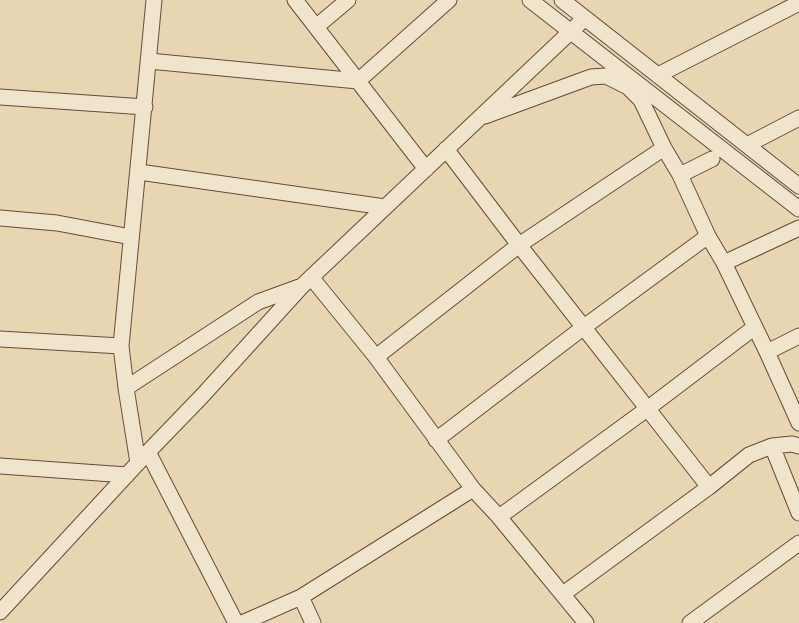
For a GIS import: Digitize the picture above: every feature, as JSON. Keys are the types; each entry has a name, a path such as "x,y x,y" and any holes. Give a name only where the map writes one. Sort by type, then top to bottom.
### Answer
{"street":[{"path":"154,0 139,172 131,237 121,346 126,388 143,458 236,623"},
{"path":"295,0 426,169"},
{"path":"316,27 348,0"},
{"path":"149,61 358,82 449,0"},
{"path":"530,0 799,209"},
{"path":"570,2 585,18 799,186"},
{"path":"658,75 799,3"},
{"path":"0,612 143,458 204,395 307,281 585,18"},
{"path":"479,118 591,77 606,76 628,87 641,100 664,148 680,175 708,236 724,263 767,352 799,423"},
{"path":"0,97 145,107"},
{"path":"747,145 799,118"},
{"path":"376,357 519,245 664,148"},
{"path":"446,149 519,245 709,487"},
{"path":"680,175 712,159"},
{"path":"139,172 385,207"},
{"path":"0,218 57,223 131,237"},
{"path":"724,263 799,228"},
{"path":"436,440 708,236"},
{"path":"307,281 376,357 473,489 499,517 586,623"},
{"path":"126,388 258,302 307,281"},
{"path":"499,517 647,409 755,327"},
{"path":"767,352 799,336"},
{"path":"0,339 121,346"},
{"path":"563,594 709,487 749,454 772,446 792,444 799,446"},
{"path":"772,446 799,513"},
{"path":"0,466 128,475"},
{"path":"242,623 301,597 473,489"},
{"path":"690,623 799,543"},
{"path":"301,597 313,623"}]}
